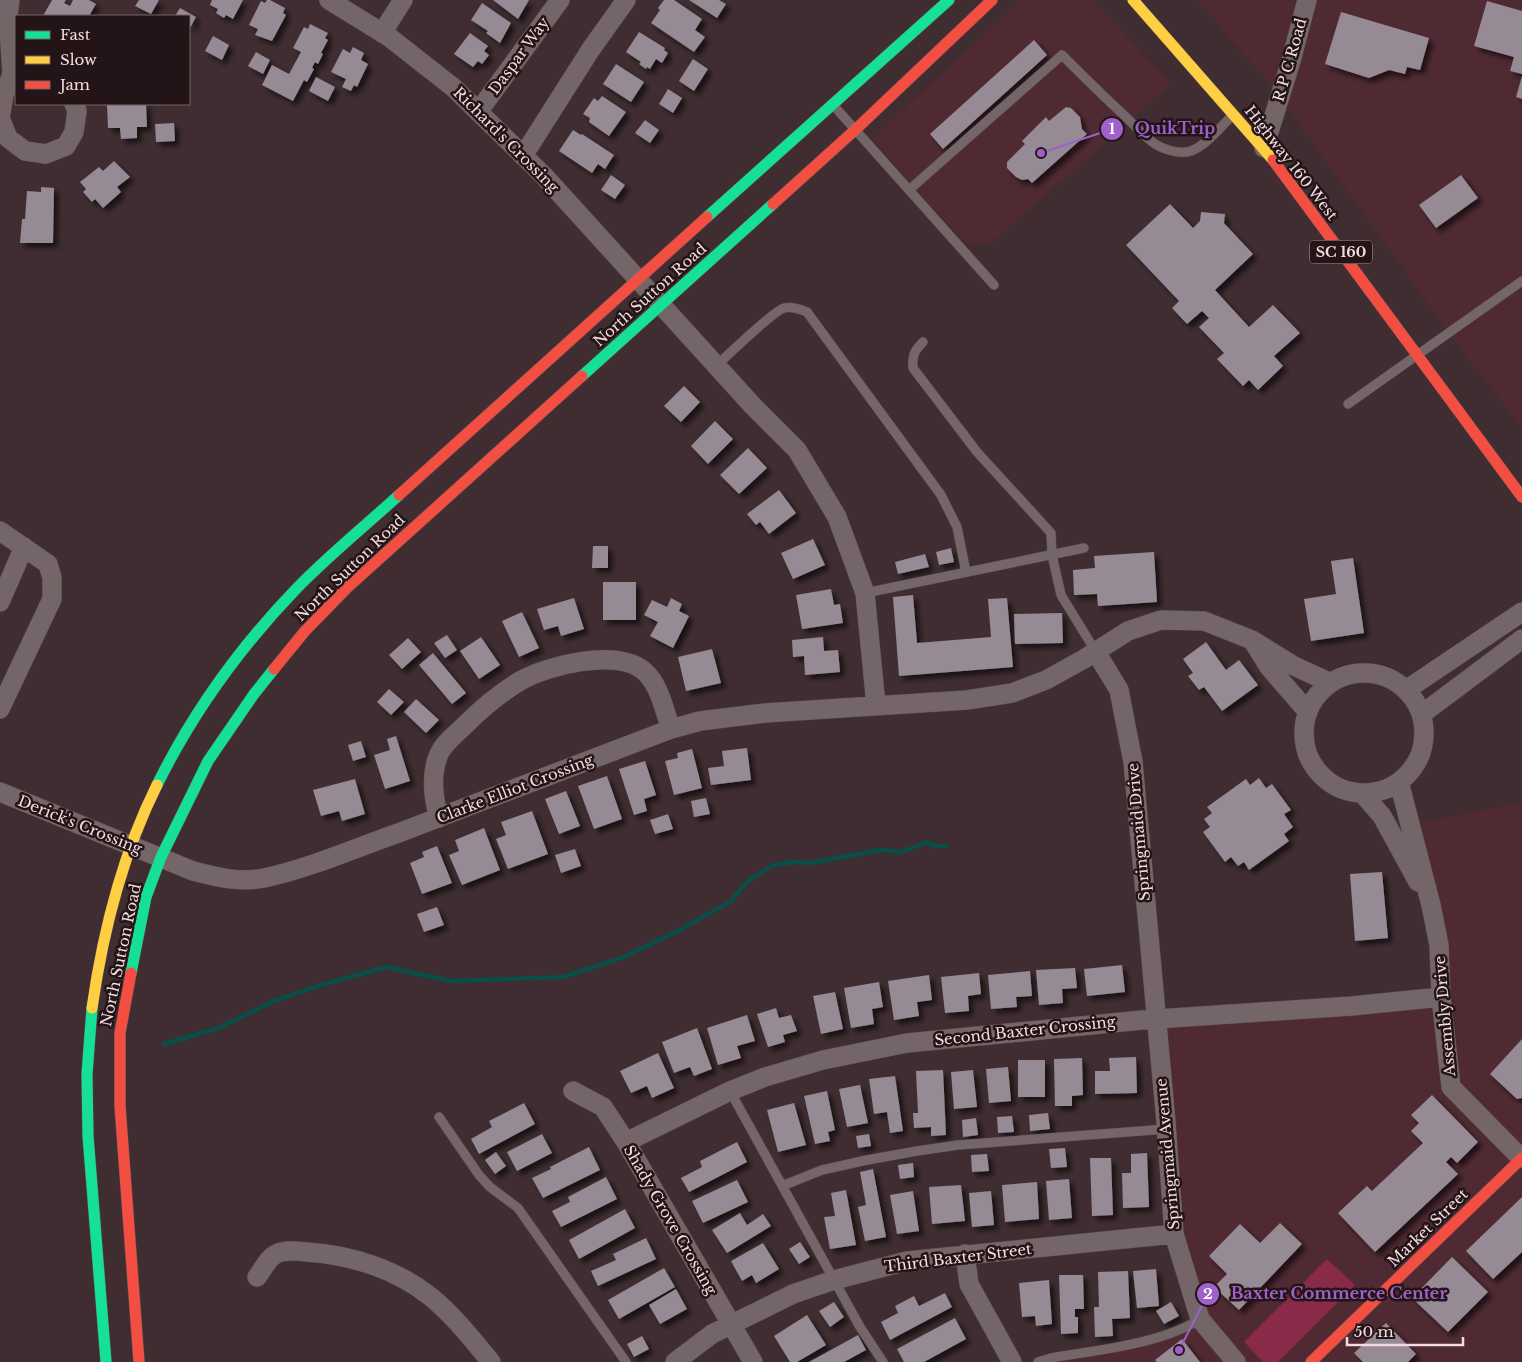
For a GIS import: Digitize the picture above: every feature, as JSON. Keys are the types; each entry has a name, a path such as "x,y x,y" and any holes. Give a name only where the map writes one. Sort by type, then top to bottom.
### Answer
{"main road":[{"name":"North Sutton Road","path":"106,1362 87,1138 90,1016 106,927 131,845 171,756 201,707 265,622 299,586 637,279 949,0"},
{"name":"North Sutton Road","path":"139,1362 120,1106 120,1032 146,897 161,857 208,761 254,694 305,631 348,587 856,130 992,0"},
{"name":"Highway 160 West","path":"1133,0 1264,148 1522,497"},
{"name":"Market Street","path":"1311,1362 1522,1158"}],"street":[{"path":"10,0 8,14 14,74 4,95 0,118 8,138 25,151 46,154 66,146 74,132 77,111 74,105"},
{"name":"Richard's Crossing","path":"329,0 382,33 454,88 545,177 716,366 797,450 837,517 865,593 876,705"},
{"path":"382,33 403,0"},
{"name":"Daspar Way","path":"478,112 560,0"},
{"path":"523,156 591,50 626,0"},
{"name":"R P C Road","path":"1264,148 1291,61 1307,0"},
{"path":"0,531 48,564 52,578 52,599 0,709"},
{"path":"0,602 24,547"},
{"path":"1406,690 1522,612"},
{"name":"Clarke Elliot Crossing","path":"161,857 193,871 225,880 263,878 301,867 439,818 671,729 700,721 765,712 967,700 1012,693 1046,680 1096,652 1128,631 1161,620 1204,621 1252,640 1294,666 1331,683"},
{"path":"1422,714 1522,639"},
{"path":"1252,640 1269,666 1308,712"},
{"name":"Springmaid Drive","path":"1096,652 1119,690 1134,762 1156,1020"},
{"path":"439,818 433,795 433,782 436,761 442,748 485,707 506,690 521,680 541,672 581,662 600,660 618,660 635,666 644,671 657,690 671,729"},
{"path":"1360,673 1390,678 1406,690 1414,699 1422,714 1425,729 1424,744 1419,759 1411,772 1399,782 1381,791 1362,793 1343,790 1327,780 1314,766 1306,749 1304,730 1308,712 1317,696 1331,683 1345,676 1360,673"},
{"name":"Assembly Drive","path":"1399,782 1431,905 1438,945 1441,997 1451,1086 1522,1158"},
{"name":"Derick's Crossing","path":"0,792 161,857"},
{"name":"Assembly Drive","path":"1362,793 1382,816 1431,905"},
{"name":"Second Baxter Crossing","path":"626,1142 730,1091 765,1077 823,1060 907,1043 1156,1020 1352,1006 1441,997"},
{"name":"Springmaid Avenue","path":"1156,1020 1167,1130 1174,1234 1200,1319 1236,1362"},
{"name":"Shady Grove Crossing","path":"573,1091 603,1107 626,1142 753,1362"},
{"name":"Third Baxter Street","path":"675,1362 712,1334 793,1294 834,1280 907,1261 1174,1234"},
{"path":"257,1277 273,1256 283,1252 329,1253 361,1260 406,1280 431,1297 459,1324 491,1362"},
{"path":"965,1254 971,1289 1012,1362"}],"lane":[{"path":"909,190 1062,55 1151,141 1160,146 1179,152 1189,152 1208,139 1234,114"},
{"path":"833,105 994,285"},
{"path":"1348,404 1522,281"},
{"path":"716,366 773,315 784,308 798,308 807,312 941,495 957,527 966,572"},
{"path":"923,342 912,356 913,368 977,452 1048,528 1052,538 1052,555 1061,595 1096,652"},
{"path":"865,593 1084,548"},
{"path":"730,1091 860,1327 883,1362"},
{"path":"439,1117 479,1175 490,1187 518,1208 626,1362"},
{"path":"782,1186 822,1170 867,1160 958,1145 1167,1130"},
{"path":"1038,1362 1142,1341 1186,1328 1200,1319"}],"shaded area":[{"path":"1021,0 1093,0 1172,84 998,237 990,243 978,246 972,245 965,243 872,139"},
{"path":"1197,0 1522,0 1522,428 1456,343 1275,90"},
{"path":"1522,802 1522,1362 1038,1362 1142,1341 1200,1319 1174,1234 1156,1020 1441,997 1410,825"},
{"path":"1327,1259 1355,1285 1278,1362 1263,1362 1244,1342"}],"building":[{"path":"52,0 66,0 64,3 70,6 73,0 89,0 96,4 90,15 44,15"},
{"path":"139,0 159,0 151,14 135,6"},
{"path":"212,0 243,0 233,19 226,15 224,18 216,13 218,9 210,5"},
{"path":"267,0 285,8 283,13 286,15 272,41 255,35 258,29 249,25 261,1 265,3"},
{"path":"493,0 529,0 518,19"},
{"path":"664,0 674,0 702,19 695,30 705,37 694,52 651,23"},
{"path":"689,0 719,0 726,4 717,18"},
{"path":"1487,1 1522,11 1522,74 1510,71 1514,57 1474,46"},
{"path":"482,3 511,23 500,43 486,33 488,31 471,20"},
{"path":"180,8 196,17 190,28 190,15 176,15"},
{"path":"1341,12 1429,38 1420,70 1407,67 1405,74 1389,70 1369,78 1325,64"},
{"path":"310,24 328,33 325,38 328,40 318,64 315,62 312,68 314,69 307,82 304,80 293,101 262,85 272,65 289,74 301,52 293,48 304,27 308,29"},
{"path":"639,32 665,48 664,50 668,53 662,63 656,59 650,69 647,67 646,69 639,64 641,62 626,52"},
{"path":"470,33 488,46 484,51 489,55 482,64 478,61 473,67 454,54"},
{"path":"213,36 229,45 222,60 205,51"},
{"path":"1034,40 1047,55 943,149 930,134"},
{"path":"353,47 364,53 361,60 368,64 357,87 354,85 351,91 342,87 346,79 331,72 343,49 350,53"},
{"path":"256,52 270,60 263,74 248,66"},
{"path":"693,59 708,69 694,91 679,81"},
{"path":"616,64 644,82 631,102 603,84"},
{"path":"1522,76 1522,99 1516,97"},
{"path":"316,77 335,87 328,101 309,91"},
{"path":"668,89 682,98 673,113 659,104"},
{"path":"602,96 626,112 609,136 589,122 590,118 583,114 594,98 598,101"},
{"path":"107,105 146,105 147,127 137,127 137,138 121,139 120,128 108,128"},
{"path":"1066,107 1071,108 1080,117 1082,129 1087,134 1032,183 1028,179 1022,180 1016,177 1007,168 1007,162 1025,144 1022,141 1046,117 1049,121"},
{"path":"645,120 659,130 650,143 635,133"},
{"path":"174,123 175,141 156,142 155,124"},
{"path":"573,130 614,155 605,169 598,164 592,173 559,151"},
{"path":"114,161 130,177 117,187 121,192 103,208 95,199 92,202 83,192 86,189 80,182 99,167 103,171"},
{"path":"611,175 625,185 615,199 601,190"},
{"path":"1461,175 1478,198 1436,228 1419,205"},
{"path":"41,187 54,188 53,243 20,243 22,219 25,219 27,191 41,192"},
{"path":"1170,204 1193,228 1200,221 1201,212 1225,214 1224,223 1253,254 1215,290 1249,327 1273,305 1300,333 1274,356 1283,366 1258,390 1249,380 1243,386 1217,359 1224,353 1199,327 1209,318 1202,311 1187,324 1172,308 1179,301 1126,245"},
{"path":"684,386 700,402 681,422 664,406"},
{"path":"715,421 733,439 708,464 691,446"},
{"path":"748,448 767,468 739,494 720,475"},
{"path":"779,490 796,513 769,534 760,522 756,525 747,514"},
{"path":"813,539 825,565 793,579 781,553"},
{"path":"593,546 608,546 608,568 592,568"},
{"path":"951,548 954,562 939,565 936,552"},
{"path":"1154,552 1157,602 1098,606 1097,594 1074,595 1073,570 1095,568 1094,556"},
{"path":"925,554 929,567 898,574 895,562"},
{"path":"1353,558 1364,633 1311,641 1304,599 1336,594 1331,561"},
{"path":"603,582 636,582 636,620 603,620"},
{"path":"831,589 834,605 840,604 843,623 802,629 796,595"},
{"path":"913,595 917,643 991,637 988,599 1007,598 1013,667 899,676 893,597"},
{"path":"574,598 584,629 561,636 558,626 544,630 537,609"},
{"path":"671,598 682,604 679,611 689,616 673,648 650,636 658,622 644,615 652,600 667,607"},
{"path":"522,612 539,648 519,657 502,621"},
{"path":"1062,613 1063,643 1015,644 1014,614"},
{"path":"447,635 457,650 445,658 434,643"},
{"path":"481,637 500,665 479,679 460,651"},
{"path":"823,637 824,651 838,650 840,672 805,675 804,656 793,657 792,640"},
{"path":"408,638 421,652 402,669 389,655"},
{"path":"1206,642 1226,670 1239,660 1258,685 1222,711 1204,687 1199,690 1188,676 1193,673 1183,659"},
{"path":"712,649 721,683 686,691 678,657"},
{"path":"433,653 466,693 452,704 419,665"},
{"path":"389,689 404,702 391,715 377,702"},
{"path":"416,699 439,720 426,733 404,712"},
{"path":"396,736 410,781 385,789 374,755 390,750 387,739"},
{"path":"361,741 366,757 353,761 348,745"},
{"path":"747,748 751,780 711,785 708,768 724,766 722,751"},
{"path":"692,749 702,788 674,795 665,761 678,758 677,753"},
{"path":"645,761 656,795 644,799 647,811 634,815 619,769"},
{"path":"607,776 622,819 594,829 578,786"},
{"path":"1259,778 1266,788 1272,784 1291,810 1284,814 1293,827 1284,834 1289,841 1249,870 1244,862 1238,866 1231,857 1225,862 1203,832 1210,827 1204,819 1212,813 1207,807 1246,779 1250,785"},
{"path":"355,779 365,814 342,821 339,811 321,816 313,790"},
{"path":"566,791 580,826 559,834 545,799"},
{"path":"706,798 710,814 694,817 691,801"},
{"path":"532,811 548,854 508,869 496,839 506,835 501,822"},
{"path":"668,814 673,829 655,834 650,820"},
{"path":"484,828 500,870 462,885 449,855 459,851 455,840"},
{"path":"437,846 452,883 422,894 410,863 424,857 422,852"},
{"path":"575,849 581,866 561,873 555,855"},
{"path":"1382,872 1388,938 1355,941 1350,874"},
{"path":"437,907 444,925 424,932 417,914"},
{"path":"1122,965 1125,992 1087,996 1084,969"},
{"path":"1075,968 1077,988 1062,989 1063,1003 1039,1005 1036,970"},
{"path":"1030,971 1032,996 1016,997 1017,1007 991,1009 988,975"},
{"path":"979,973 981,994 968,996 969,1011 945,1013 941,977"},
{"path":"929,975 932,1000 917,1002 919,1016 894,1020 888,981"},
{"path":"879,982 883,1007 872,1009 874,1024 851,1028 844,988"},
{"path":"835,992 843,1029 821,1034 813,996"},
{"path":"776,1008 779,1018 791,1015 797,1031 783,1035 785,1042 768,1047 757,1014"},
{"path":"747,1015 755,1041 737,1046 741,1058 718,1065 707,1028"},
{"path":"697,1028 712,1069 694,1076 690,1067 674,1073 662,1042"},
{"path":"1522,1039 1522,1098 1517,1099 1490,1074"},
{"path":"658,1053 674,1088 652,1098 647,1086 631,1093 620,1071"},
{"path":"1136,1057 1137,1093 1095,1094 1095,1071 1110,1071 1109,1058"},
{"path":"1082,1058 1083,1095 1072,1096 1072,1106 1055,1106 1054,1059"},
{"path":"1018,1060 1045,1060 1045,1097 1018,1097"},
{"path":"1008,1067 1011,1101 989,1103 986,1069"},
{"path":"943,1070 946,1135 931,1136 931,1127 914,1128 913,1113 918,1113 916,1071"},
{"path":"973,1070 977,1107 954,1109 951,1072"},
{"path":"895,1076 903,1131 890,1133 887,1112 874,1114 869,1079"},
{"path":"860,1085 868,1123 847,1127 839,1089"},
{"path":"827,1091 835,1130 828,1132 830,1141 815,1144 804,1096"},
{"path":"1432,1095 1478,1142 1457,1163 1451,1157 1446,1162 1458,1174 1375,1252 1338,1213 1367,1186 1372,1191 1423,1143 1411,1131 1419,1123 1411,1115"},
{"path":"524,1103 535,1124 479,1154 471,1139 492,1127 489,1121"},
{"path":"794,1103 806,1145 778,1152 767,1110"},
{"path":"1048,1113 1050,1129 1030,1131 1029,1115"},
{"path":"1012,1116 1014,1132 998,1133 997,1117"},
{"path":"976,1118 978,1135 963,1137 962,1120"},
{"path":"542,1134 552,1153 517,1171 507,1152"},
{"path":"869,1134 871,1146 858,1148 856,1136"},
{"path":"737,1142 747,1162 689,1192 681,1178 702,1167 700,1161"},
{"path":"589,1147 600,1170 543,1198 532,1178"},
{"path":"1065,1148 1067,1167 1051,1168 1049,1149"},
{"path":"496,1152 506,1166 495,1174 485,1160"},
{"path":"1147,1153 1149,1207 1123,1208 1122,1173 1131,1173 1131,1154"},
{"path":"987,1154 989,1171 972,1172 971,1155"},
{"path":"1090,1158 1111,1158 1113,1215 1092,1216"},
{"path":"913,1163 914,1177 900,1179 898,1165"},
{"path":"873,1169 886,1237 865,1241 858,1207 866,1205 860,1172"},
{"path":"606,1177 617,1199 561,1227 552,1211 570,1202 568,1197"},
{"path":"1069,1179 1072,1218 1049,1220 1046,1181"},
{"path":"737,1180 748,1202 703,1223 692,1201"},
{"path":"1037,1182 1039,1219 1005,1222 1002,1185"},
{"path":"961,1185 965,1221 932,1224 929,1187"},
{"path":"846,1190 856,1245 830,1249 824,1217 835,1216 831,1193"},
{"path":"913,1191 919,1231 897,1234 890,1195"},
{"path":"991,1191 994,1225 972,1227 969,1193"},
{"path":"1522,1197 1522,1252 1493,1279 1466,1251"},
{"path":"625,1209 635,1228 579,1259 569,1240"},
{"path":"740,1213 747,1225 763,1214 771,1226 727,1253 712,1230"},
{"path":"1280,1223 1302,1244 1239,1310 1214,1287 1227,1274 1209,1256 1240,1224 1260,1243"},
{"path":"646,1238 656,1259 598,1286 591,1271 616,1260 613,1254"},
{"path":"800,1242 810,1257 799,1264 789,1249"},
{"path":"763,1243 779,1269 756,1283 752,1275 742,1281 731,1261"},
{"path":"1452,1257 1488,1292 1448,1332 1412,1298"},
{"path":"664,1268 675,1287 619,1319 608,1300"},
{"path":"1156,1269 1159,1306 1137,1308 1133,1271"},
{"path":"1128,1271 1130,1318 1112,1319 1113,1336 1095,1337 1094,1307 1099,1307 1098,1272"},
{"path":"1059,1275 1083,1275 1084,1309 1075,1309 1075,1317 1078,1317 1078,1333 1061,1334"},
{"path":"1049,1280 1052,1324 1036,1326 1035,1316 1022,1317 1019,1283"},
{"path":"676,1289 687,1309 660,1324 649,1305"},
{"path":"945,1293 952,1307 890,1340 881,1322 898,1313 895,1306 914,1296 919,1306"},
{"path":"834,1302 844,1317 830,1327 819,1311"},
{"path":"1171,1302 1179,1316 1164,1324 1156,1311"},
{"path":"807,1315 826,1345 797,1362 790,1362 774,1336"},
{"path":"955,1318 966,1339 924,1362 904,1362 897,1349"},
{"path":"1386,1323 1416,1354 1408,1362 1363,1362 1354,1353"},
{"path":"858,1335 866,1350 844,1362 809,1362"},
{"path":"642,1336 649,1349 634,1357 627,1344"},
{"path":"1182,1339 1200,1362 1157,1362 1155,1360"}],"waterway":[{"path":"164,1044 219,1028 274,1001 318,986 386,967 451,981 563,977 624,957 680,930 731,901 749,880 774,865 794,862 810,863 880,850 902,852 927,842 934,846 947,846"}],"traffic: fast":[{"path":"707,217 949,0"},
{"path":"582,376 773,204"},
{"path":"157,785 202,706 256,633 309,576 399,495"},
{"path":"131,973 146,897 161,857 208,761 254,694 274,669"},
{"path":"92,1008 87,1074 88,1136 106,1362"}],"traffic: slow":[{"path":"1133,0 1273,160"},
{"path":"92,1008 115,894 134,839 157,785"}],"traffic: jam":[{"path":"773,204 855,130 992,0"},
{"path":"1273,160 1522,497"},
{"path":"399,495 707,217"},
{"path":"274,669 305,631 348,587 582,376"},
{"path":"131,973 120,1033 120,1106 139,1362"},
{"path":"1311,1362 1522,1158"}],"place":[{"name":"QuikTrip","path":"1041,153"},
{"name":"Baxter Commerce Center","path":"1179,1350"}]}
